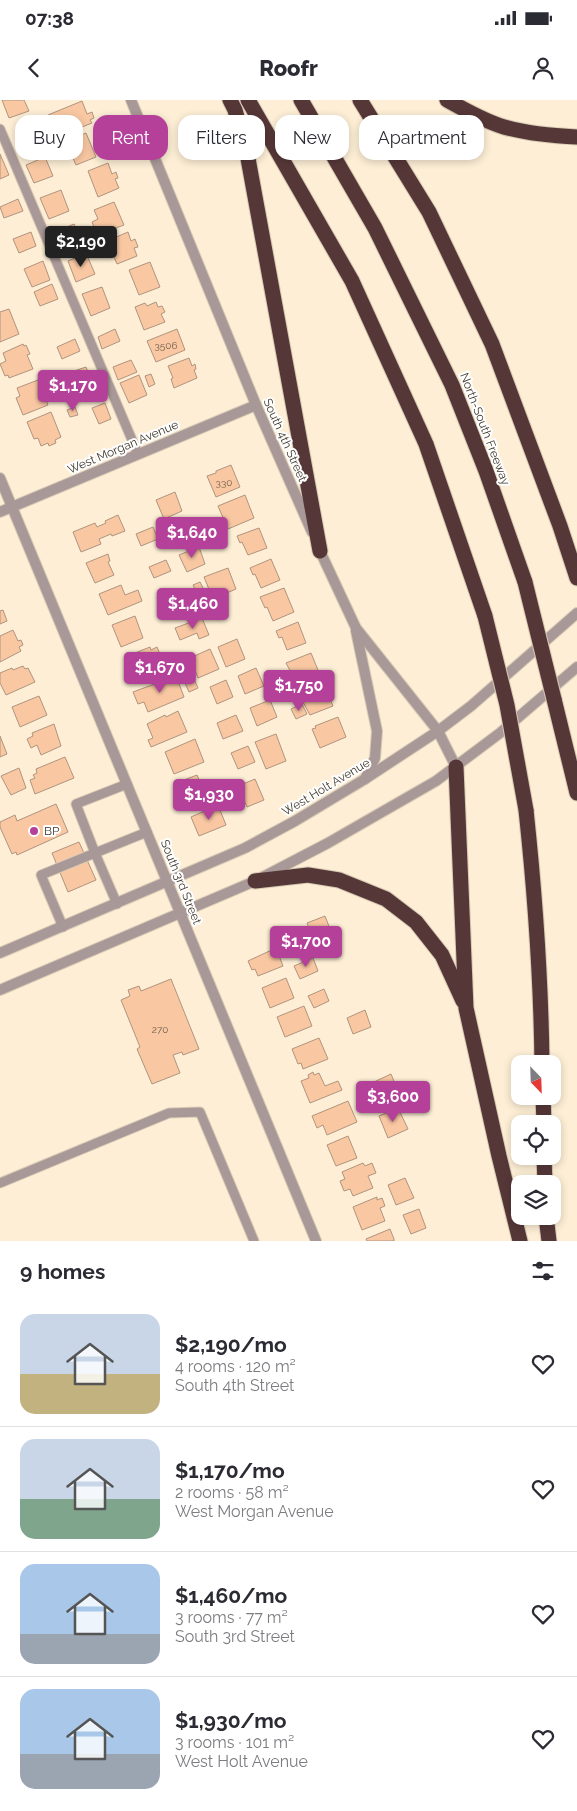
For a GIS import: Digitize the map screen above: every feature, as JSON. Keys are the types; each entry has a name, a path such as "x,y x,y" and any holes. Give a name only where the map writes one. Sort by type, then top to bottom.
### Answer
{"highway":[{"path":"230,100 235,110 247,153 320,551"},
{"path":"248,100 352,281 426,444 485,616 507,705 526,810 536,906 541,988 542,1055"},
{"name":"North-South Freeway","path":"301,100 375,228 452,384 486,470 525,582 576,789"},
{"path":"360,100 429,212 488,335 560,526 577,578"},
{"path":"448,100 464,110 504,127 577,137"},
{"path":"456,767 466,1008 520,1241"},
{"path":"255,881 308,875 339,880 386,899 416,922 442,954 466,1008"},
{"path":"547,1225 549,1241"}],"street":[{"name":"South 4th Street","path":"131,100 256,405 356,628 438,731 456,767"},
{"name":"West Morgan Avenue","path":"0,512 256,405"},
{"name":"South 3rd Street","path":"0,478 316,1241"},
{"name":"West Holt Avenue","path":"0,953 245,848 295,821 365,779 472,706 577,613"},
{"path":"356,628 377,732 375,758 365,779"},
{"path":"0,990 181,914 275,872 362,824 429,786 456,767 500,733 577,667"}],"lane":[{"path":"0,129 138,454"},
{"path":"117,904 76,804 127,784"},
{"path":"63,926 41,875 147,832"},
{"path":"0,1183 169,1113 200,1112 254,1241"}],"building":[{"path":"2,100 24,100 29,111 9,118"},
{"path":"82,101 87,114 92,112 93,118 90,120 92,123 83,127 83,115 48,115"},
{"path":"86,133 93,150 93,158 76,165 74,160 83,160 83,134"},
{"path":"0,154 9,175 0,179"},
{"path":"38,160 46,160 53,176 34,183 26,165"},
{"path":"108,163 112,174 116,172 118,178 115,179 119,188 98,197 88,171"},
{"path":"61,190 69,211 49,219 40,198"},
{"path":"18,199 23,211 4,218 0,207"},
{"path":"114,202 124,225 97,235 92,222 98,219 94,210"},
{"path":"74,224 82,241 62,250 55,232"},
{"path":"31,232 36,246 19,253 13,239"},
{"path":"128,232 131,241 135,239 138,247 134,248 137,256 117,264 110,248 107,249 105,245 108,243 107,241"},
{"path":"86,253 95,274 76,282 68,261"},
{"path":"43,261 50,280 32,287 24,269"},
{"path":"150,262 160,287 139,295 129,270"},
{"path":"52,284 58,299 40,306 34,292"},
{"path":"102,287 110,308 91,316 82,294"},
{"path":"156,302 158,307 162,306 165,312 161,314 165,322 144,330 135,307 145,303 147,306"},
{"path":"9,309 19,334 0,342 0,312"},
{"path":"115,329 120,341 102,349 98,337"},
{"path":"177,329 185,350 156,362 147,341"},
{"path":"75,339 80,351 62,359 57,347"},
{"path":"23,344 24,346 26,345 30,354 27,355 33,369 9,378 8,375 5,376 0,364 6,361 3,353"},
{"path":"189,358 192,366 195,364 196,369 194,370 197,378 174,388 171,379 173,378 168,366"},
{"path":"131,360 137,372 118,380 113,367"},
{"path":"86,367 95,388 77,395 68,373"},
{"path":"151,374 155,384 149,387 145,376"},
{"path":"139,375 147,395 129,403 120,383"},
{"path":"41,380 45,389 42,390 48,405 23,415 16,398 20,396 17,388"},
{"path":"105,403 111,419 99,424 92,408"},
{"path":"75,407 78,415 70,417 67,410"},
{"path":"51,412 61,437 55,440 56,443 49,446 48,443 41,446 38,438 34,439 27,422"},
{"path":"231,465 240,487 216,497 207,476"},
{"path":"175,492 182,511 164,519 156,500"},
{"path":"245,495 254,518 228,529 218,506"},
{"path":"118,515 125,531 99,539 101,544 81,552 73,532 95,523 97,527"},
{"path":"153,527 158,539 141,546 136,534"},
{"path":"259,528 267,548 248,555 237,536"},
{"path":"199,547 205,564 187,572 179,555"},
{"path":"108,554 110,561 108,562 114,575 95,583 86,563"},
{"path":"271,559 280,580 261,588 250,568"},
{"path":"166,560 171,571 154,578 149,567"},
{"path":"228,568 236,589 213,599 204,577"},
{"path":"200,582 204,590 197,593 193,585"},
{"path":"121,585 125,595 138,590 142,601 108,615 99,594"},
{"path":"284,588 294,612 273,621 260,597"},
{"path":"177,590 183,605 163,613 157,598"},
{"path":"223,609 226,617 218,620 215,612"},
{"path":"3,610 7,621 0,624 0,611"},
{"path":"135,616 143,638 121,647 112,625"},
{"path":"202,618 209,635 199,639 197,633 180,640 175,628"},
{"path":"298,622 306,643 287,650 282,637 279,638 276,631"},
{"path":"13,630 18,641 21,640 23,645 19,647 21,651 0,662 0,636"},
{"path":"237,639 245,659 226,667 218,647"},
{"path":"150,647 151,650 157,647 160,654 154,656 159,668 134,679 125,657"},
{"path":"210,649 219,669 198,678 190,658"},
{"path":"311,653 320,675 297,684 286,663"},
{"path":"23,666 25,669 28,668 35,682 6,695 0,683 0,673"},
{"path":"256,668 264,686 245,694 238,676"},
{"path":"176,676 184,697 148,712 144,702 138,704 133,692"},
{"path":"194,679 198,688 189,692 185,683"},
{"path":"226,680 233,697 217,704 210,687"},
{"path":"324,685 333,706 310,715 299,695"},
{"path":"39,696 47,715 20,727 12,707"},
{"path":"270,700 277,717 257,726 250,708"},
{"path":"302,704 307,714 296,719 291,709"},
{"path":"178,711 187,732 151,747 148,740 153,738 147,724"},
{"path":"236,715 243,731 223,739 217,723"},
{"path":"338,717 346,737 320,748 312,729"},
{"path":"54,724 61,746 41,755 37,745 31,748 27,739 33,736 32,733"},
{"path":"276,734 286,761 266,769 255,742"},
{"path":"0,736 7,754 0,757"},
{"path":"195,739 204,762 174,774 165,752"},
{"path":"248,746 255,762 238,769 231,753"},
{"path":"65,757 74,778 35,794 30,780 35,778 33,775 37,773 36,769"},
{"path":"19,768 26,788 11,795 1,776"},
{"path":"197,775 206,796 185,805 176,783"},
{"path":"255,779 264,800 247,807 238,786"},
{"path":"56,804 68,832 17,855 16,852 12,854 0,827 0,822 15,815 17,821"},
{"path":"218,805 226,825 199,836 191,817"},
{"path":"79,842 96,880 68,892 52,853"},
{"path":"325,916 332,934 314,942 307,923"},
{"path":"276,948 283,966 258,976 255,969 252,970 248,961"},
{"path":"313,958 318,971 300,979 294,966"},
{"path":"286,978 294,998 270,1008 262,988"},
{"path":"171,979 199,1049 183,1055 182,1052 173,1055 180,1073 152,1084 137,1049 140,1047 121,1000 130,996 128,990 139,986 141,991"},
{"path":"324,989 329,1001 314,1008 308,996"},
{"path":"304,1006 312,1026 285,1037 277,1017"},
{"path":"365,1010 371,1027 353,1034 347,1018"},
{"path":"319,1038 328,1059 303,1069 301,1063 298,1064 292,1049"},
{"path":"313,1072 314,1075 319,1073 325,1086 338,1081 342,1090 310,1103 301,1081 309,1078 308,1075"},
{"path":"391,1074 402,1101 385,1108 374,1082"},
{"path":"348,1101 357,1122 327,1135 323,1125 317,1128 312,1116"},
{"path":"398,1108 408,1129 388,1138 379,1116"},
{"path":"348,1136 357,1158 336,1166 327,1145"},
{"path":"363,1163 365,1166 372,1163 376,1173 368,1176 373,1188 353,1196 350,1189 344,1191 340,1181 345,1179 342,1172"},
{"path":"405,1178 414,1198 396,1205 388,1185"},
{"path":"377,1197 377,1200 382,1198 385,1206 380,1208 385,1221 362,1230 353,1207"},
{"path":"419,1209 426,1228 411,1234 403,1215"},
{"path":"390,1229 394,1241 367,1241 366,1239"}],"place":[{"name":"BP","path":"34,831"}]}
